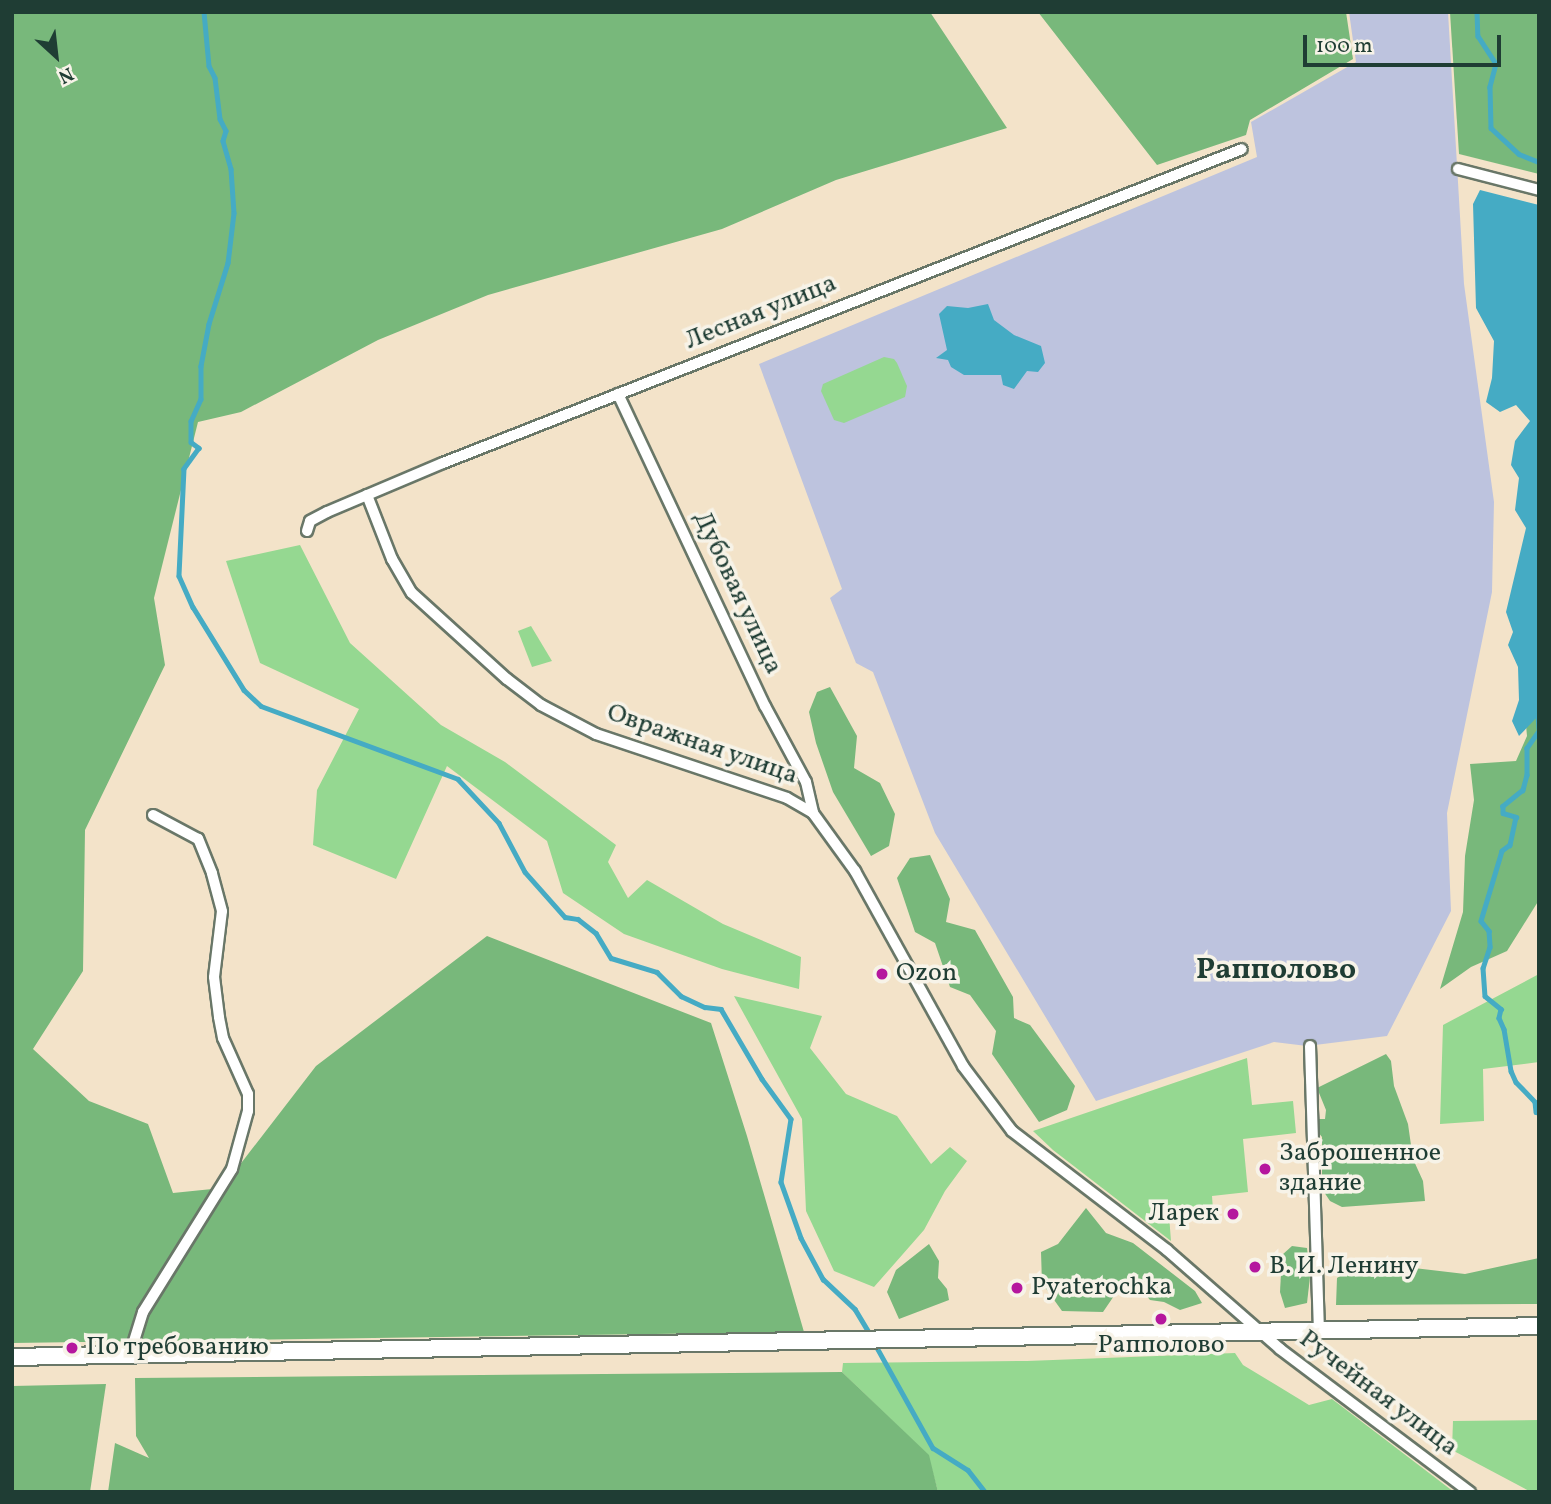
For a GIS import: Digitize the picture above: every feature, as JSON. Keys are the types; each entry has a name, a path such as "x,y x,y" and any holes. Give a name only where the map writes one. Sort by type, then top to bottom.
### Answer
{"main road":[{"path":"12,1357 958,1340 1539,1326"}],"street":[{"name":"Лесная улица","path":"307,531 310,521 367,495 1242,149"},
{"path":"1458,169 1539,190"},
{"name":"Дубовая улица","path":"618,394 765,706 806,782 813,813"},
{"name":"Овражная улица","path":"367,495 392,559 412,593 507,679 541,705 596,734 787,798 813,813 855,871 963,1066 997,1114 1012,1131 1167,1250 1260,1331"},
{"path":"130,1354 143,1312 232,1169 248,1111 248,1094 223,1038 219,1017 214,977 222,911 212,873 198,839 153,816"},
{"path":"1310,1046 1319,1331"},
{"name":"Ручейная улица","path":"1260,1331 1470,1492"}],"shaded area":[{"path":"1349,12 1448,12 1464,284 1494,502 1492,592 1447,813 1451,911 1387,1036 1307,1046 1274,1042 1096,1101 935,833 873,672 856,663 830,598 842,589 759,364 1257,157 1251,122 1356,62"}],"green space":[{"path":"12,12 930,12 1007,128 836,180 722,229 488,295 378,340 241,412 198,422 154,598 165,665 85,830 83,971 33,1049 89,1101 148,1124 173,1193 222,1188 316,1066 487,936 711,1023 804,1332 12,1343"},
{"path":"1038,12 1346,12 1353,59 1250,120 1246,135 1157,165"},
{"path":"1450,12 1539,12 1539,174 1459,154"},
{"path":"884,357 894,359 897,363 907,386 905,397 844,423 834,420 821,391 823,384"},
{"path":"300,545 350,643 441,725 505,762 616,845 608,862 628,898 647,880 723,924 801,957 799,989 722,969 624,934 563,893 547,841 447,766 396,879 313,845 317,790 359,709 260,663 226,561"},
{"path":"531,626 552,661 532,667 518,631"},
{"path":"830,687 857,736 854,768 880,783 895,814 889,846 871,856 833,792 816,743 809,712 817,692"},
{"path":"1539,715 1539,900 1507,951 1471,967 1440,989 1463,912 1465,856 1474,800 1470,764 1516,761 1527,736 1526,725"},
{"path":"930,855 950,899 946,922 975,930 1013,997 1014,1018 1030,1025 1075,1086 1067,1110 1039,1122 992,1054 996,1031 970,995 950,987 935,943 915,932 897,878 910,858"},
{"path":"1539,974 1539,1062 1483,1069 1484,1121 1440,1124 1443,1025"},
{"path":"734,996 822,1016 810,1048 846,1094 897,1116 931,1164 950,1147 967,1161 945,1191 924,1230 874,1287 834,1271 806,1211 802,1119"},
{"path":"1386,1054 1391,1061 1394,1086 1408,1124 1413,1159 1423,1181 1425,1201 1342,1207 1330,1201 1322,1189 1322,1137 1318,1132 1317,1119 1325,1119 1326,1110 1317,1088"},
{"path":"1247,1058 1252,1105 1293,1101 1296,1133 1243,1139 1248,1192 1212,1196 1213,1210 1169,1215 1171,1241 1053,1150 1033,1131"},
{"path":"1086,1208 1106,1233 1133,1243 1195,1291 1202,1303 1180,1310 1164,1302 1150,1300 1141,1289 1118,1290 1103,1312 1062,1311 1042,1283 1041,1252 1058,1244"},
{"path":"929,1244 939,1261 938,1278 947,1289 949,1300 899,1319 887,1292 896,1270"},
{"path":"1292,1246 1307,1248 1310,1277 1307,1303 1285,1308 1280,1292 1282,1255"},
{"path":"1539,1258 1539,1304 1336,1305 1337,1278 1363,1262 1465,1274"},
{"path":"1235,1353 1243,1365 1309,1405 1332,1399 1454,1492 938,1492 928,1455 842,1372 843,1363 1027,1361"},
{"path":"842,1372 929,1455 938,1492 108,1492 115,1443 149,1458 136,1436 135,1378"},
{"path":"106,1384 90,1492 12,1492 12,1386"},
{"path":"1539,1420 1539,1492 1531,1492 1452,1450 1453,1421"}],"water":[{"path":"1480,190 1539,205 1539,715 1519,736 1512,721 1519,700 1518,667 1508,645 1513,632 1506,612 1526,528 1515,510 1519,478 1511,465 1515,441 1530,421 1516,405 1500,412 1486,402 1492,378 1494,341 1476,308 1473,204"},
{"path":"988,304 994,320 1014,335 1041,346 1045,363 1038,372 1027,371 1014,389 1003,385 1001,375 964,375 951,367 948,360 936,358 947,350 939,314 947,306 968,308"}],"waterway":[{"path":"204,12 209,66 215,78 220,119 226,131 223,141 231,169 234,213 228,263 209,324 201,366 201,399 191,421 191,442 199,448 184,469 179,576 193,607 244,690 261,706 458,779 499,823 525,872 565,917 578,919 596,933 611,958 657,972 681,996 705,1007 721,1009 762,1079 791,1119 781,1182 801,1238 823,1279 855,1309 871,1336"},
{"path":"1477,12 1478,36 1496,64 1490,87 1491,128 1519,154 1539,162"},
{"path":"1538,715 1539,728"},
{"path":"1539,731 1527,748 1527,775 1523,790 1503,806 1503,813 1516,817 1510,845 1502,851 1481,921 1489,931 1490,947 1483,968 1485,996 1501,1009 1499,1018 1504,1029 1511,1071 1516,1082 1535,1102 1536,1112 1539,1113"},
{"path":"875,1344 933,1448 968,1470 985,1492"}],"place":[{"name":"Ozon","path":"882,974"},
{"name":"Заброшенное здание","path":"1265,1169"},
{"name":"Ларек","path":"1233,1214"},
{"name":"В. И. Ленину","path":"1255,1267"},
{"name":"Pyaterochka","path":"1017,1288"},
{"name":"Рапполово","path":"1161,1319"},
{"name":"По требованию","path":"72,1348"}],"district":[{"name":"Рапполово","path":"1276,970"}]}
